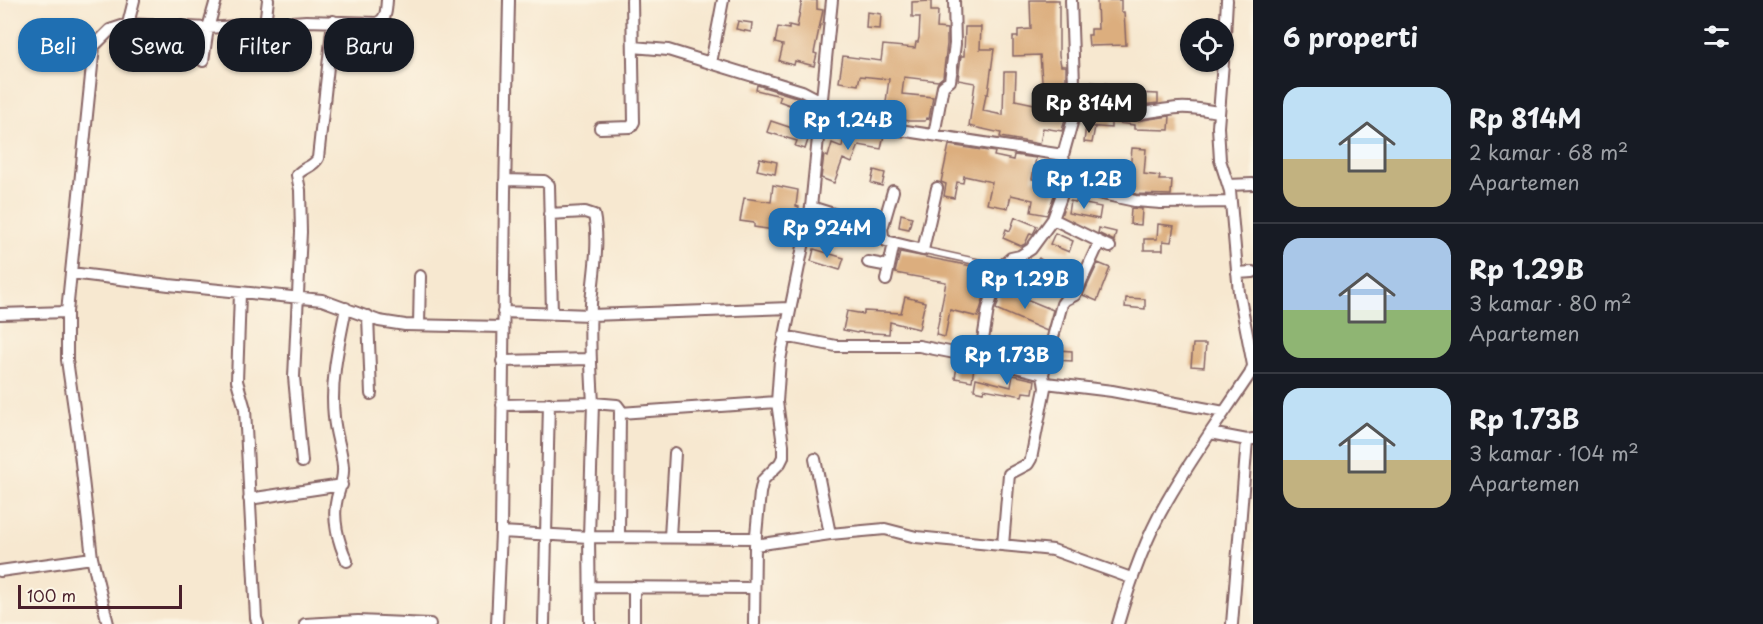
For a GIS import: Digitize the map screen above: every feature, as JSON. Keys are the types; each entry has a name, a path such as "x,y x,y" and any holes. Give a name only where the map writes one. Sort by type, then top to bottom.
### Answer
{"street":[{"path":"130,18 134,0"},
{"path":"205,48 216,0"},
{"path":"266,18 268,0"},
{"path":"384,18 387,0"},
{"path":"497,624 501,532 509,0"},
{"path":"600,128 631,128 633,126 632,0"},
{"path":"711,63 723,0"},
{"path":"754,624 756,541 763,480 780,464 783,457 783,438 777,402 780,360 811,207 832,0"},
{"path":"934,135 943,86 950,81 955,44 954,0"},
{"path":"980,358 988,309 1001,267 1011,258 1031,249 1053,219 1065,186 1063,155 1075,112 1071,0"},
{"path":"1226,18 1227,0"},
{"path":"205,28 217,27"},
{"path":"108,624 92,558 67,360 67,312 94,46 109,31"},
{"path":"633,47 668,50 802,91 823,102"},
{"path":"302,462 294,377 301,232 300,189 297,175 300,170 314,164 318,158 327,72"},
{"path":"1118,624 1131,578 1166,502 1250,374 1253,365 1239,293 1228,185 1220,160 1218,112 1222,72"},
{"path":"1129,114 1191,108 1218,112"},
{"path":"820,118 1063,155"},
{"path":"505,180 547,182 552,314"},
{"path":"1228,185 1253,184"},
{"path":"1065,186 1135,201 1230,202"},
{"path":"893,191 882,229 886,241 924,250 937,188"},
{"path":"811,207 882,229"},
{"path":"549,214 585,212 594,215 596,239 590,359 593,403 590,624"},
{"path":"1003,545 1009,474 1028,464 1030,459 1044,379 1062,304 1075,295 1104,245 1053,219"},
{"path":"886,280 894,243"},
{"path":"868,262 889,266"},
{"path":"1237,273 1253,272"},
{"path":"71,273 322,300 379,321 419,325 503,327"},
{"path":"419,325 420,276"},
{"path":"240,292 237,381 245,409 258,624"},
{"path":"346,308 335,359 333,390 334,416 343,467 342,485 335,511 338,536 347,561"},
{"path":"503,312 591,315 790,308"},
{"path":"0,314 67,312"},
{"path":"368,316 371,394"},
{"path":"784,336 836,346 919,346 980,358 1044,379 1224,412"},
{"path":"502,361 590,359"},
{"path":"620,413 777,402"},
{"path":"502,405 549,403 617,405 620,409 619,537"},
{"path":"544,624 549,403"},
{"path":"1210,433 1250,439 1240,514 1232,624"},
{"path":"669,537 675,453"},
{"path":"815,459 830,534"},
{"path":"249,499 342,485"},
{"path":"1240,514 1253,514"},
{"path":"501,532 590,537 669,537 756,541 885,529 916,537 1053,550 1131,578"},
{"path":"0,571 92,558"},
{"path":"591,587 754,588"},
{"path":"634,587 634,624"},
{"path":"305,624 430,624"}],"lane":[{"path":"924,250 1001,267"}],"building":[{"path":"802,0 817,0 817,9 823,10 814,53 817,54 814,66 795,61 794,65 779,61 783,45 775,43 778,27 789,29 789,25 797,27"},
{"path":"1030,0 1059,0 1059,55 1061,66 1066,66 1066,80 1064,80 1067,110 1062,131 1043,128 1040,144 1000,137 1001,133 969,126 975,83 958,80 961,56 964,56 965,27 981,27 980,49 994,49 988,94 986,94 983,111 1003,115 1004,72 1016,72 1015,100 1044,106 1040,55 1013,56 1013,37 1018,37 1018,30 1031,29"},
{"path":"1097,0 1121,0 1126,45 1089,46 1088,35 1091,35 1091,29 1098,29"},
{"path":"931,1 931,11 938,11 937,28 947,29 943,77 938,81 904,77 902,94 933,97 929,119 909,121 884,117 889,79 860,76 858,85 839,82 843,56 881,61 883,45 915,48 919,38 920,17 912,17 912,2"},
{"path":"867,12 881,14 880,29 866,28"},
{"path":"738,21 752,23 751,32 736,29"},
{"path":"1090,82 1111,84 1110,95 1088,92"},
{"path":"757,85 799,98 814,106 813,114 779,101 781,96 756,90"},
{"path":"1134,93 1158,94 1158,103 1126,107 1122,114 1123,118 1136,121 1170,116 1169,130 1134,129 1134,125 1111,122 1111,128 1088,126 1089,112 1108,114 1109,103 1134,105"},
{"path":"771,121 810,134 805,149 795,146 797,141 767,132"},
{"path":"1086,126 1095,127 1092,143 1084,142"},
{"path":"845,129 884,135 881,149 859,145 852,163 843,159 834,183 821,178 824,155 828,157 832,143 842,147"},
{"path":"949,145 995,152 994,156 1013,160 1014,155 1036,158 1032,179 1042,181 1041,187 1056,190 1047,215 1031,212 1033,200 1011,195 1008,208 987,204 992,182 964,176 963,183 957,182 954,198 944,196 946,184 941,182"},
{"path":"1132,148 1146,149 1144,174 1160,176 1159,180 1172,180 1171,195 1136,194 1122,191 1123,171 1130,171"},
{"path":"760,158 777,162 775,174 757,170"},
{"path":"874,170 885,173 882,186 871,183"},
{"path":"773,185 798,190 796,206 799,207 795,233 754,227 754,223 740,221 744,198 771,202"},
{"path":"1070,201 1101,207 1099,219 1068,213"},
{"path":"1131,208 1142,209 1141,225 1130,224"},
{"path":"901,214 912,217 909,229 899,227"},
{"path":"1015,217 1037,226 1033,234 1030,233 1025,244 1021,246 1003,238 1006,229 1010,231"},
{"path":"1158,224 1174,226 1171,242 1163,241 1163,250 1144,250 1144,239 1157,239"},
{"path":"1099,228 1116,232 1114,241 1098,233"},
{"path":"1055,233 1073,241 1069,252 1050,244"},
{"path":"814,249 844,258 840,270 811,261"},
{"path":"900,252 992,270 978,317 950,310 945,337 936,335 946,282 895,273"},
{"path":"1039,258 1065,276 1067,270 1077,273 1069,289 1066,291 1060,289 1031,269"},
{"path":"1098,263 1110,268 1097,301 1083,295"},
{"path":"1002,289 1053,310 1047,331 996,309"},
{"path":"905,297 925,302 919,329 890,322 889,334 843,330 847,311 864,314 864,311 901,313"},
{"path":"1126,298 1145,299 1145,309 1125,307"},
{"path":"1193,344 1206,344 1204,367 1191,366"},
{"path":"1057,350 1072,351 1072,361 1055,360"},
{"path":"958,361 974,367 972,381 955,378"},
{"path":"1013,375 1035,380 1033,393 1023,392 1022,396 984,389 983,392 974,390 976,378 1011,387"}]}
